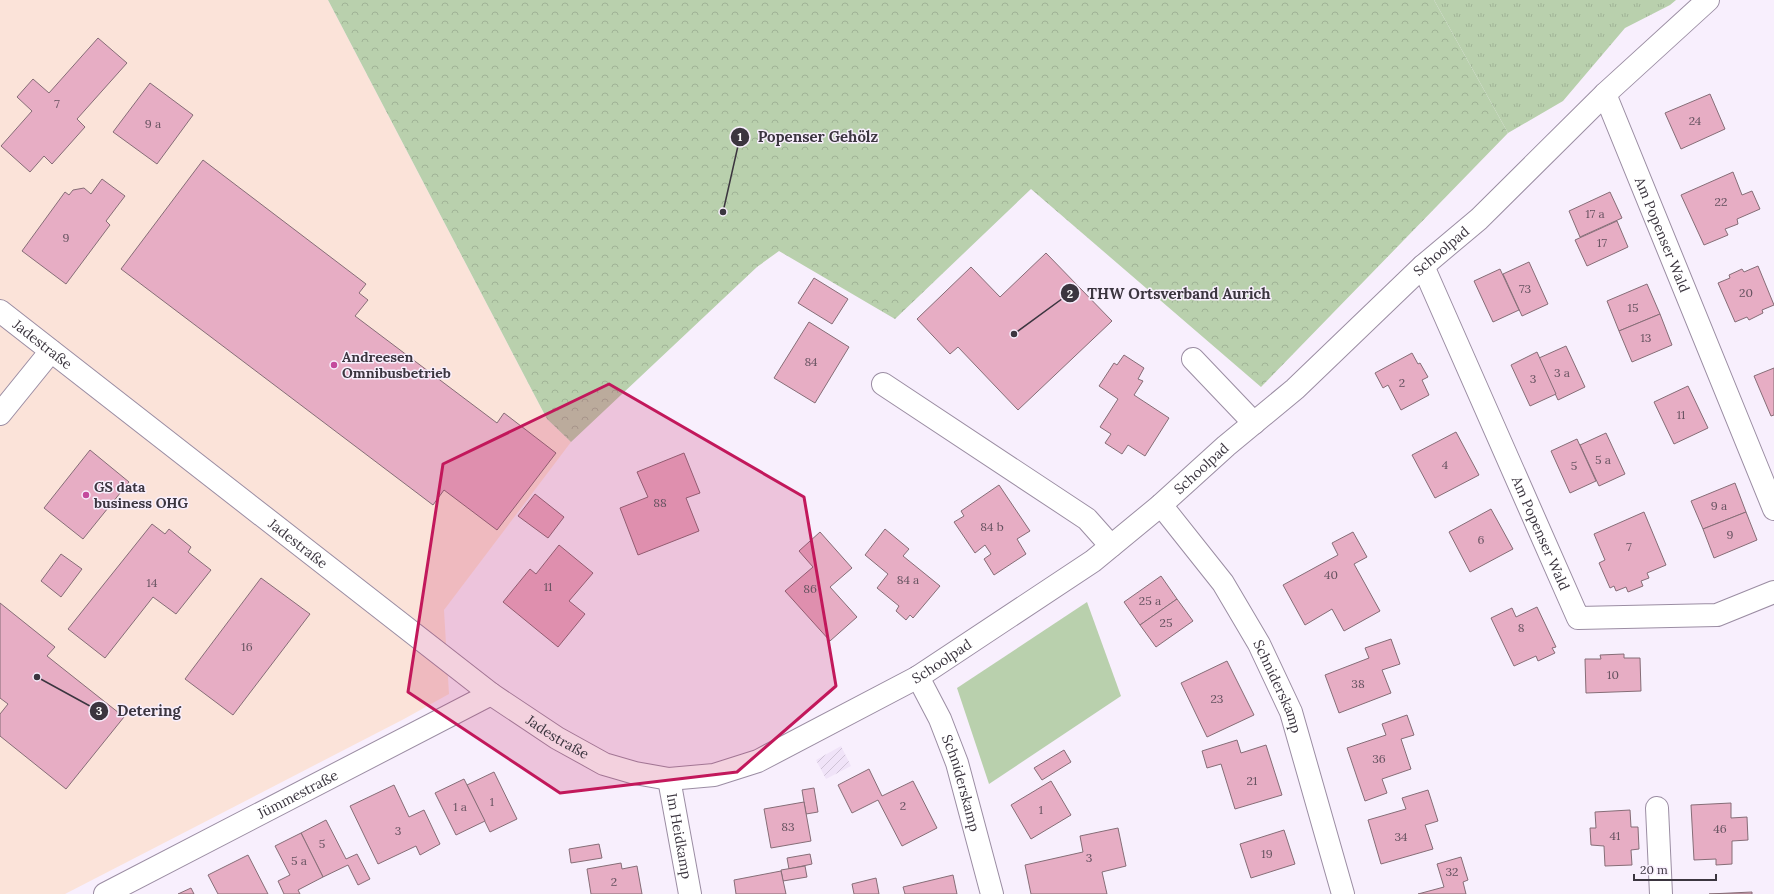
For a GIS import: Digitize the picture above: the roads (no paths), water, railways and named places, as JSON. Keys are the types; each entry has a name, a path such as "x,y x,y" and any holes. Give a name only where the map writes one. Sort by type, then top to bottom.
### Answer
{"street":[{"name":"Schoolpad","path":"604,764 635,774 669,779 714,775 758,761 918,677 1093,561 1161,505 1226,446 1295,389 1423,266 1479,219 1605,94 1708,0"},
{"name":"Am Popenser Wald","path":"1605,94 1774,509"},
{"name":"Am Popenser Wald","path":"1423,266 1578,618 1717,615 1774,592"},
{"name":"Jadestraße","path":"0,311 491,694 557,738 604,764"},
{"path":"0,414 51,351"},
{"path":"1193,359 1254,423"},
{"path":"883,384 1087,519 1111,546"},
{"name":"Schniderskamp","path":"1161,505 1223,583 1259,644 1288,705 1343,894"},
{"name":"Schniderskamp","path":"918,677 940,719 957,763 992,894"},
{"name":"Jümmestraße","path":"105,894 491,694"},
{"name":"Im Heidkamp","path":"669,779 690,894"},
{"path":"1657,808 1661,894"}],"place":[{"name":"Popenser Gehölz","path":"723,212"},
{"name":"THW Ortsverband Aurich","path":"1014,334"},
{"name":"Andreesen Omnibusbetrieb","path":"334,365"},
{"name":"GS data business OHG","path":"86,495"},
{"name":"Detering","path":"37,677"}]}
